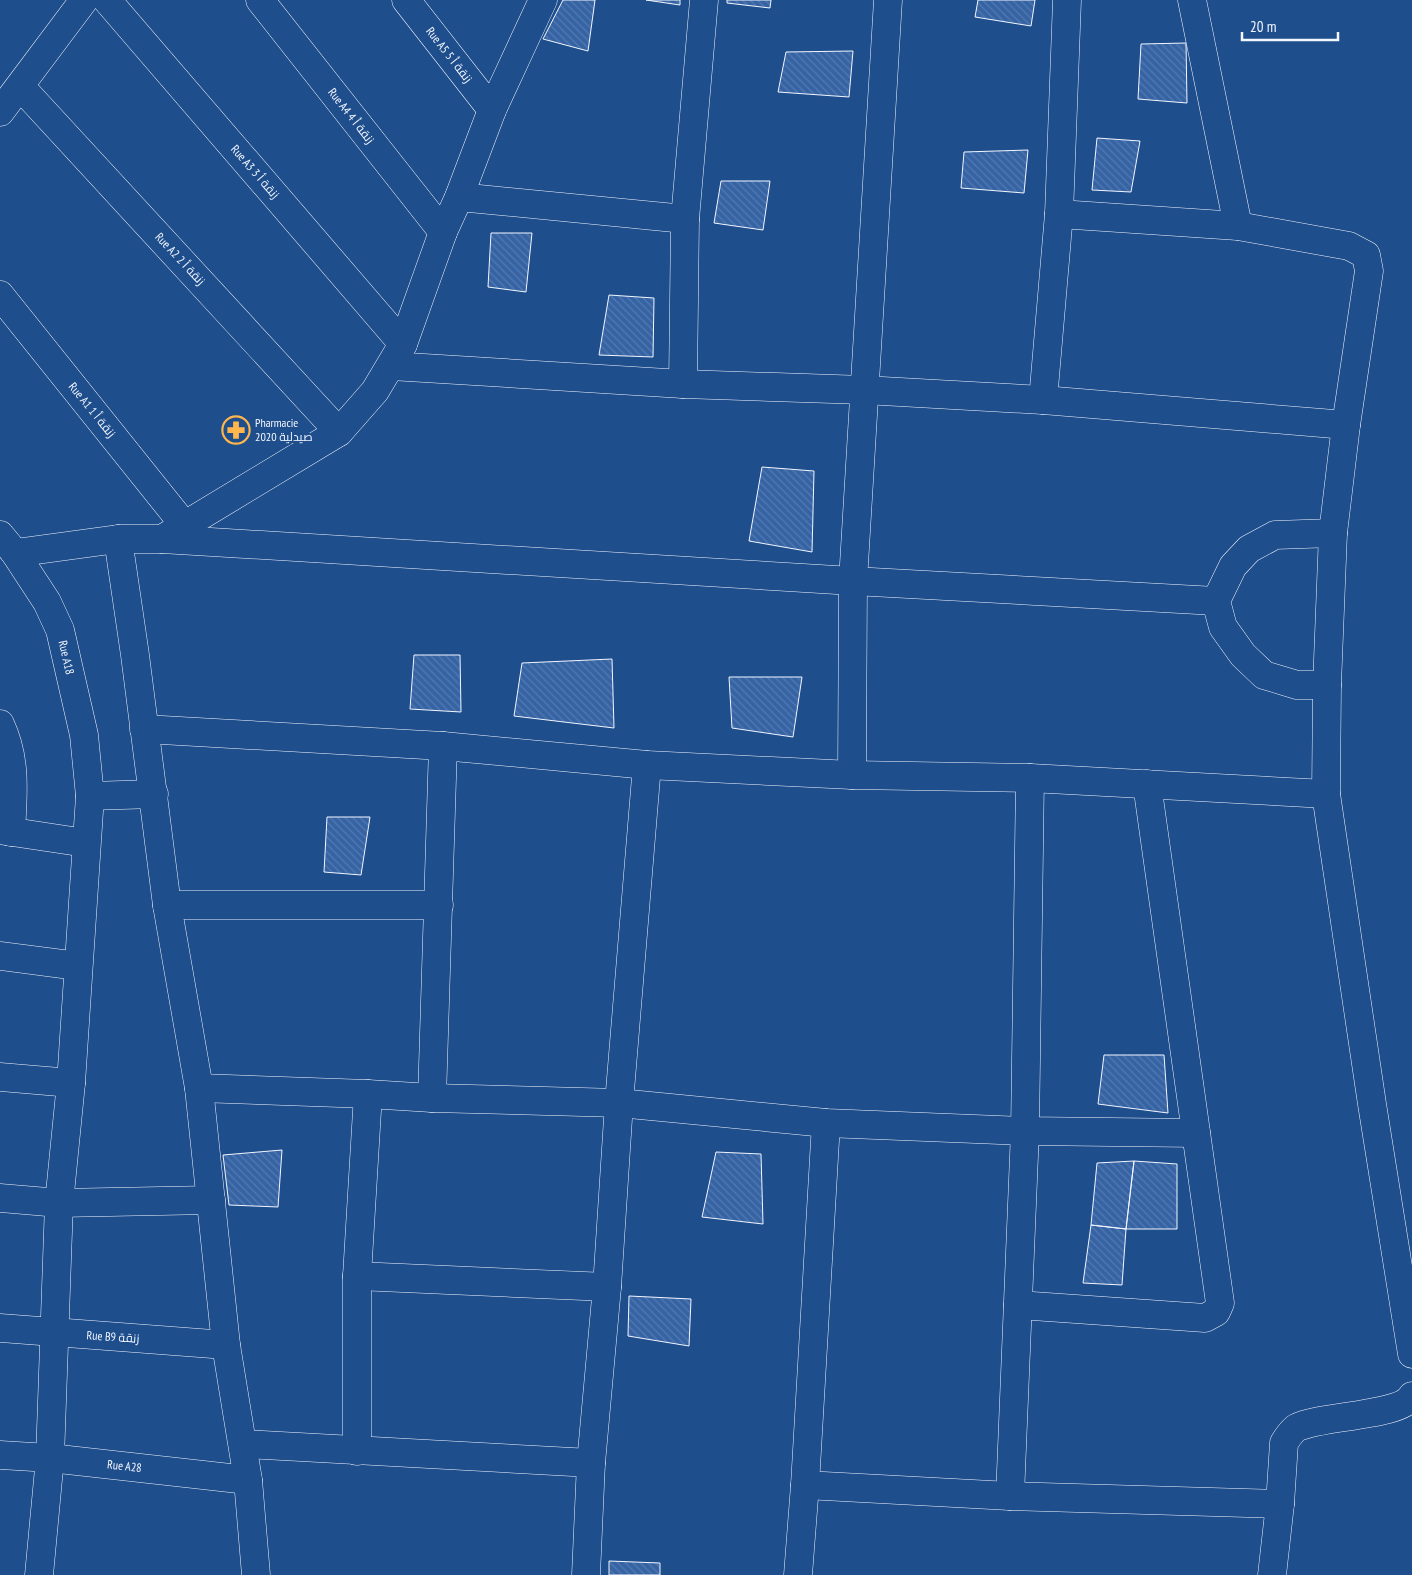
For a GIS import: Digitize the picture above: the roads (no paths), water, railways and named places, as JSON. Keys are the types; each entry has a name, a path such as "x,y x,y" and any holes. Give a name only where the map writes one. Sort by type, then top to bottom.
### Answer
{"street":[{"path":"6,101 84,0"},
{"name":"Rue A3 زنقة أ 3","path":"106,0 397,355"},
{"name":"Rue A4 زنقة أ 4","path":"260,0 443,232"},
{"name":"Rue A5 زنقة أ 5","path":"406,0 492,110"},
{"path":"174,532 340,432 375,391 397,355 443,232 459,197 492,110 543,0"},
{"path":"683,384 685,219 704,0"},
{"path":"852,775 853,581 888,0"},
{"path":"1043,400 1059,214 1067,0"},
{"path":"1192,0 1238,226"},
{"name":"Rue A2 زنقة أ 2","path":"6,101 340,432"},
{"path":"459,197 685,219"},
{"path":"1059,214 1238,226 1349,246 1366,255 1370,271 1346,424 1332,533 1326,794 1372,1104 1412,1354"},
{"name":"Rue A1 زنقة أ 1","path":"0,295 174,532"},
{"path":"397,355 683,384 864,390 1043,400 1346,424"},
{"path":"7,544 118,539 174,532 853,581 1216,601"},
{"path":"1327,686 1297,685 1264,675 1243,655 1223,627 1216,601 1233,566 1249,549 1275,535 1332,533"},
{"path":"118,539 154,794 167,905 200,1088 226,1345 248,1480 256,1575"},
{"name":"Rue A18","path":"7,544 47,602 60,630 84,735 90,796 71,1083 59,1203 50,1458 39,1575"},
{"path":"0,724 9,750 14,779 5,831 86,844"},
{"path":"144,729 443,746 647,765 852,775 1030,778 1326,794"},
{"path":"432,1098 443,746"},
{"path":"586,1575 590,1463 607,1286 619,1102 647,765"},
{"path":"1010,1496 1025,1131 1030,778"},
{"path":"1018,1305 1205,1318 1216,1312 1220,1303 1147,784"},
{"path":"90,796 154,794"},
{"path":"167,905 439,905"},
{"path":"0,956 78,966"},
{"path":"0,1077 71,1083"},
{"path":"200,1088 432,1098 619,1102 826,1123 1025,1131 1196,1132"},
{"path":"357,1451 357,1276 368,1094"},
{"path":"798,1575 826,1123"},
{"path":"0,1198 59,1203 211,1200"},
{"path":"357,1276 607,1286"},
{"name":"Rue B9 زنقة","path":"0,1328 226,1345"},
{"path":"1272,1575 1280,1504 1284,1443 1295,1429 1311,1423 1396,1408 1410,1400 1412,1396"},
{"path":"242,1444 590,1463"},
{"name":"Rue A28","path":"0,1455 50,1458 248,1480"},
{"path":"805,1485 1010,1496 1280,1504"}],"place":[{"name":"Pharmacie 2020 صيدلية","path":"236,430"}]}
